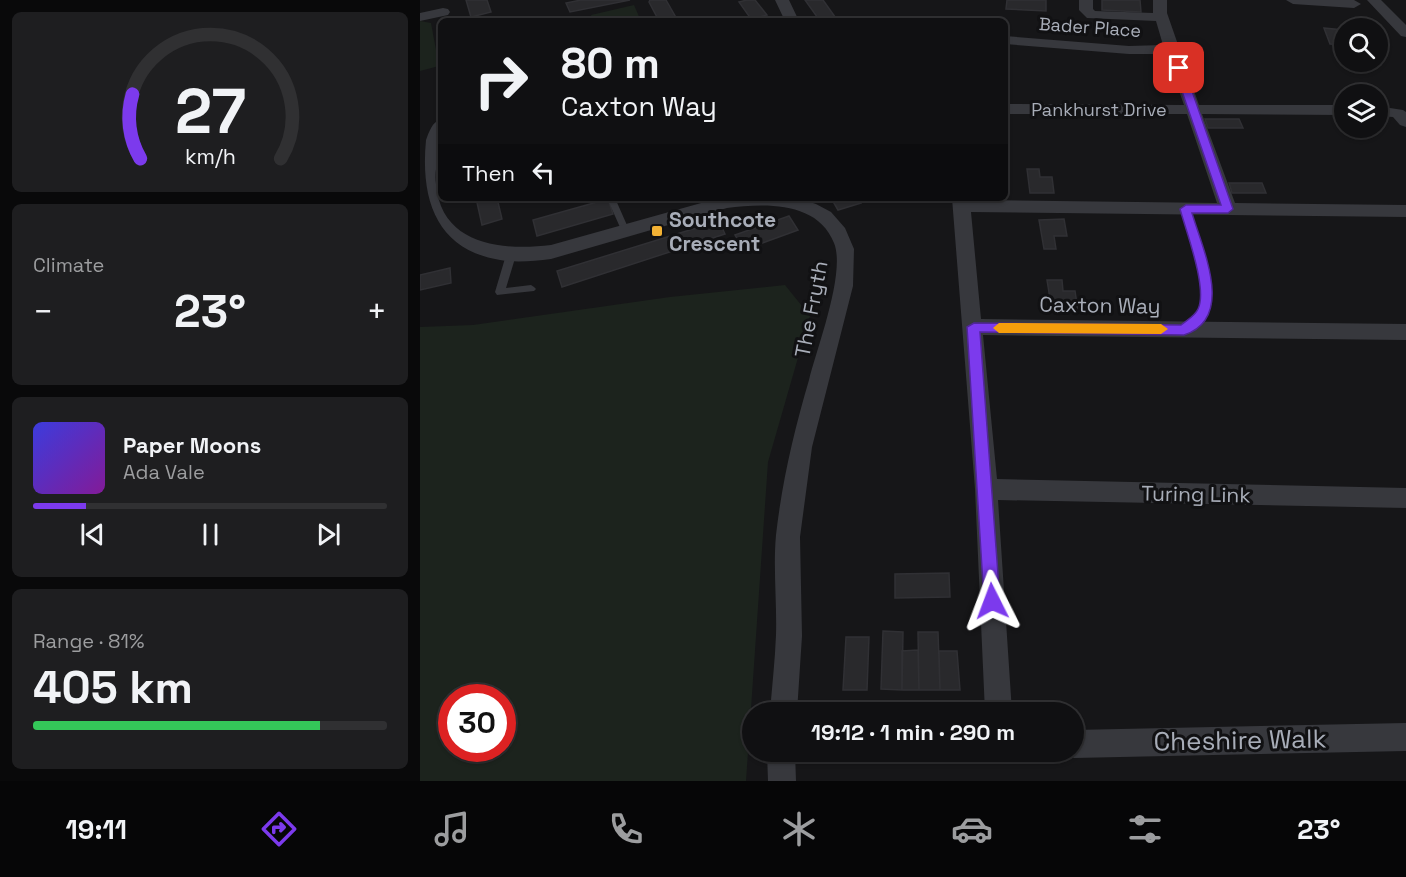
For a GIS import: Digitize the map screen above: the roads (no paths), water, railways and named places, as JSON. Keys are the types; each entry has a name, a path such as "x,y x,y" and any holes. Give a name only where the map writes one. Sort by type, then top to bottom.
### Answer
{"street":[{"path":"782,0 791,18"},
{"path":"1086,0 1086,10 1092,15 1162,17"},
{"path":"1160,0 1162,17 1228,209"},
{"path":"1293,0 1354,4"},
{"path":"1374,0 1406,33"},
{"path":"420,17 442,11"},
{"name":"Bader Place","path":"1008,40 1129,50 1163,50 1172,47"},
{"name":"Pankhurst Drive","path":"1008,110 1334,110"},
{"path":"1388,112 1398,113 1406,122"},
{"name":"The Fryth","path":"438,131 424,164 422,182 427,198 434,212 458,240 483,250 511,255 568,250 722,201"},
{"name":"The Fryth","path":"785,702 789,636 788,537 801,447 844,286 846,262 845,246 831,224 809,207 786,201"},
{"path":"997,702 986,489 974,327 961,202 1186,209 1406,211"},
{"name":"Caxton Way","path":"974,327 1406,332"},
{"name":"Turing Link","path":"986,489 1406,498"},
{"name":"Cheshire Walk","path":"1084,744 1406,737"},
{"path":"781,762 782,781"}],"lane":[{"path":"612,201 626,232"},
{"path":"1184,330 1201,316 1206,306 1207,291 1186,209"},
{"path":"511,255 500,292 531,289"}],"place":[{"name":"Southcote Crescent","path":"657,231"}]}
